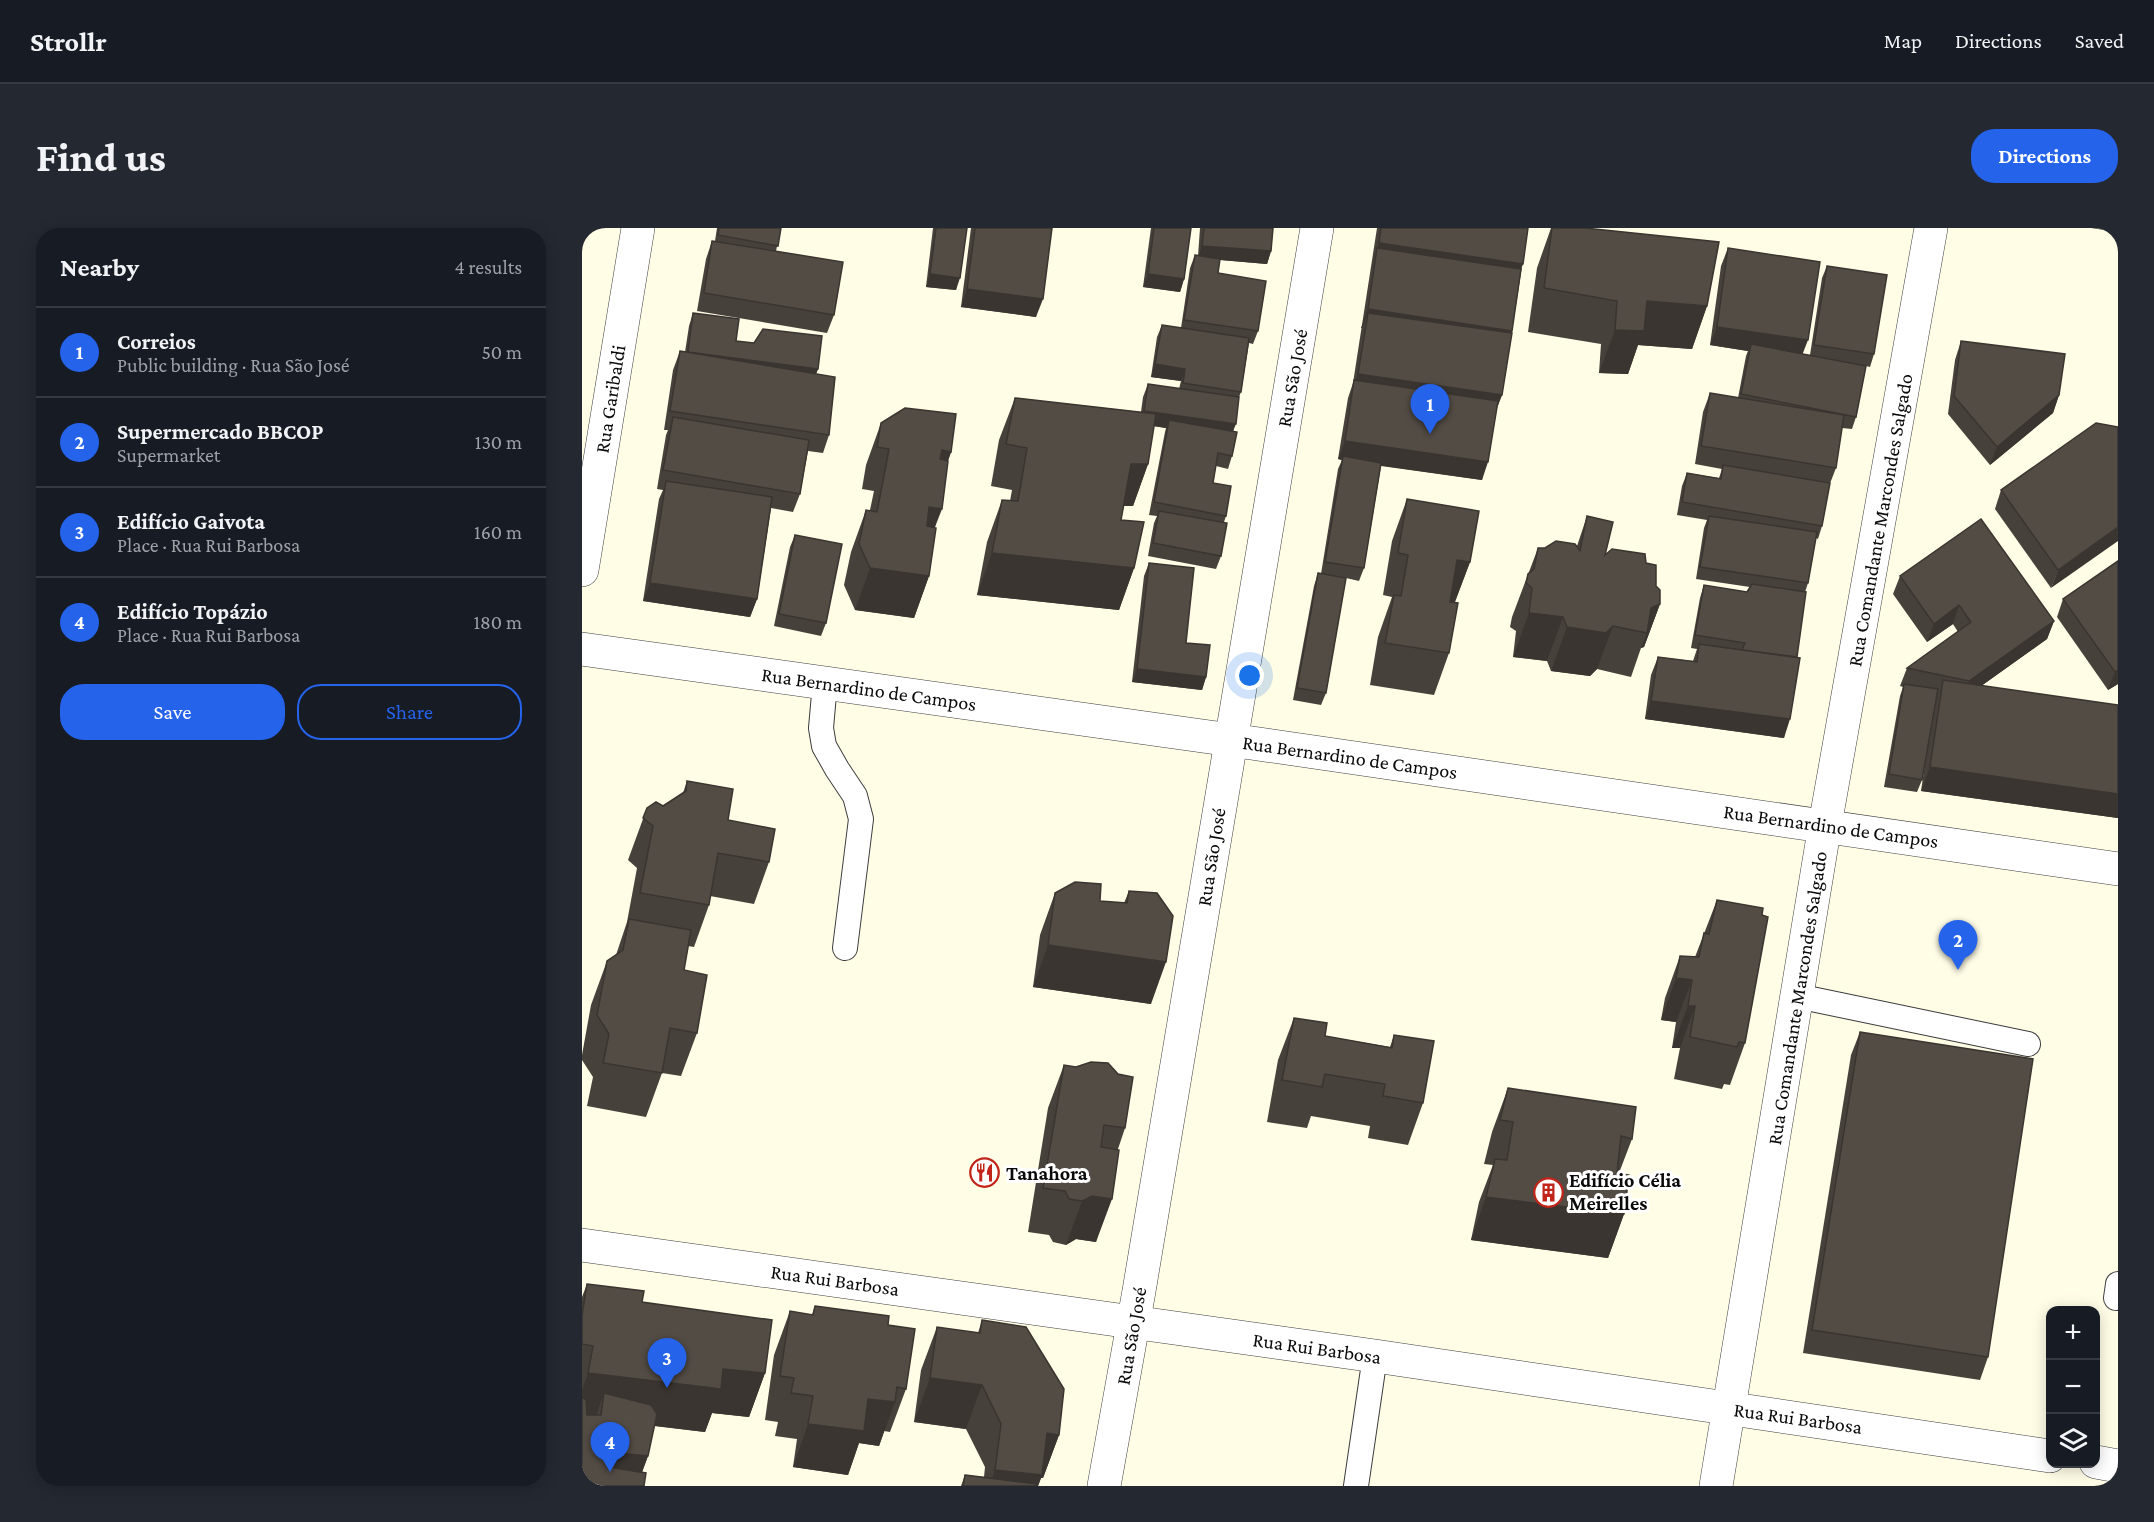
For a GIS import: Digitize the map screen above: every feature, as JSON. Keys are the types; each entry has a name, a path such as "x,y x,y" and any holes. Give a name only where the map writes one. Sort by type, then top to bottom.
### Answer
{"street":[{"name":"Rua Garibaldi","path":"582,570 638,228"},
{"name":"Rua São José","path":"1104,1486 1134,1321 1317,228"},
{"name":"Rua Comandante Marcondes Salgado","path":"1716,1486 1825,825 1928,228"},
{"name":"Rua Bernardino de Campos","path":"582,649 1825,825 2118,869"},
{"name":"Rua Rui Barbosa","path":"582,1245 1134,1321 2046,1454"},
{"path":"2100,1463 2118,1466"}],"lane":[{"path":"825,683 821,728 825,746 855,796 861,819 845,948"},
{"path":"1797,996 2028,1044"},
{"path":"1356,1486 1375,1356"}],"building":[{"path":"719,228 781,228 778,246 718,235"},
{"path":"936,228 967,228 960,278 930,274"},
{"path":"975,228 1052,228 1043,299 967,289"},
{"path":"1154,228 1191,228 1184,279 1148,274"},
{"path":"1204,228 1273,228 1271,251 1202,246"},
{"path":"1381,228 1528,228 1523,264 1379,243"},
{"path":"1552,228 1585,228 1719,242 1707,306 1647,301 1644,331 1615,330 1617,301 1544,288"},
{"path":"712,241 843,262 834,315 704,293"},
{"path":"1377,248 1521,269 1512,331 1368,309"},
{"path":"1728,248 1820,262 1808,340 1717,327"},
{"path":"1195,255 1220,259 1218,273 1266,281 1258,331 1184,320"},
{"path":"1827,266 1887,275 1874,354 1814,345"},
{"path":"693,313 739,319 736,341 754,343 763,329 822,336 818,369 688,352"},
{"path":"1368,313 1512,333 1502,395 1358,374"},
{"path":"1162,325 1249,338 1241,392 1183,383 1185,369 1155,364"},
{"path":"1961,341 2065,354 2059,395 1997,447 1954,396"},
{"path":"1751,344 1866,366 1856,417 1741,394"},
{"path":"680,351 835,377 829,435 670,411"},
{"path":"1354,380 1498,401 1488,462 1345,441"},
{"path":"1148,384 1239,397 1236,424 1144,411"},
{"path":"1710,393 1844,415 1836,468 1701,446"},
{"path":"1015,398 1156,414 1148,464 1131,464 1121,520 1144,522 1134,568 992,553 1002,500 1018,501 1027,448 1006,444"},
{"path":"905,408 956,414 951,452 942,450 940,459 948,461 942,509 929,507 927,526 936,528 929,576 870,568 859,544 866,510 877,512 889,449 877,447 881,423"},
{"path":"673,417 809,440 800,494 663,470"},
{"path":"1169,420 1237,432 1232,456 1218,453 1213,483 1231,486 1226,516 1154,502"},
{"path":"2096,423 2118,427 2118,527 2058,570 2001,490"},
{"path":"1343,456 1381,463 1364,568 1325,562"},
{"path":"1723,465 1830,483 1822,526 1682,502 1687,473 1721,479"},
{"path":"666,481 772,497 757,599 650,583"},
{"path":"1407,499 1479,511 1470,562 1457,560 1450,602 1458,603 1449,653 1385,643 1394,595 1401,596 1408,555 1398,553"},
{"path":"1159,511 1227,523 1221,556 1153,543"},
{"path":"1587,516 1613,522 1605,555 1612,549 1645,554 1646,563 1656,565 1656,586 1660,590 1660,604 1651,608 1647,633 1613,626 1606,633 1567,627 1563,617 1529,613 1532,588 1526,583 1528,574 1534,569 1538,548 1545,548 1556,541 1575,544 1580,551"},
{"path":"1709,516 1817,532 1808,583 1700,567"},
{"path":"1981,519 2054,621 1969,681 1907,668 1971,622 1959,605 1934,624 1900,576"},
{"path":"795,535 842,544 826,623 779,614"},
{"path":"2118,561 2118,670 2115,672 2063,599"},
{"path":"1149,563 1194,568 1186,643 1210,645 1206,677 1137,669"},
{"path":"1318,573 1346,578 1326,693 1297,688"},
{"path":"1752,584 1806,592 1797,657 1742,650 1745,643 1695,635 1704,585 1747,592"},
{"path":"1699,644 1800,658 1790,719 1651,701 1658,657 1697,662"},
{"path":"1943,680 2118,705 2118,794 1930,767"},
{"path":"1904,684 1938,689 1922,780 1889,774"},
{"path":"687,781 733,789 728,820 775,829 769,862 718,853 709,905 640,893 653,826 643,818 647,808 656,802 663,806 686,791"},
{"path":"1075,882 1101,884 1100,901 1127,903 1129,891 1157,893 1173,916 1166,962 1048,945 1055,893"},
{"path":"1717,900 1763,908 1762,915 1768,917 1745,1043 1739,1042 1737,1047 1690,1037 1695,1006 1688,1006 1692,980 1676,978 1680,956 1699,957 1704,933 1709,934"},
{"path":"629,919 691,930 684,970 707,975 697,1033 670,1028 662,1073 603,1063 609,1034 597,1015 607,961 623,950"},
{"path":"1294,1018 1327,1023 1325,1036 1392,1048 1394,1035 1434,1041 1423,1103 1383,1096 1385,1084 1325,1074 1322,1087 1282,1080"},
{"path":"1860,1032 2033,1059 1988,1357 1812,1330"},
{"path":"1091,1062 1108,1063 1118,1074 1133,1077 1125,1128 1104,1125 1101,1147 1119,1150 1112,1199 1092,1196 1082,1201 1069,1199 1065,1191 1043,1188 1064,1065 1076,1067"},
{"path":"1508,1088 1636,1107 1632,1139 1621,1136 1617,1173 1629,1175 1624,1214 1486,1197 1495,1159 1507,1160 1513,1122 1500,1120"},
{"path":"587,1284 644,1291 642,1302 772,1320 765,1373 723,1369 721,1389 588,1373 593,1346 582,1344 582,1316"},
{"path":"815,1306 889,1316 888,1325 915,1329 906,1389 897,1387 895,1402 868,1399 864,1431 808,1424 813,1396 791,1393 794,1378 780,1376 790,1311 813,1315"},
{"path":"982,1320 1026,1327 1064,1389 1059,1435 1047,1433 1042,1475 995,1470 1001,1424 982,1385 930,1378 937,1327 980,1333"},
{"path":"604,1393 651,1405 657,1414 648,1456 618,1453 614,1468 646,1473 644,1486 582,1486 582,1397 586,1400 587,1415 601,1415"},
{"path":"965,1475 1037,1484 1037,1486 963,1486"}],"place":[{"name":"Correios","path":"1430,434"},
{"name":"Supermercado BBCOP","path":"1958,970"},
{"name":"Tanahora","path":"985,1173"},
{"name":"Edifício Célia Meirelles","path":"1548,1192"},
{"name":"Edifício Gaivota","path":"667,1388"},
{"name":"Edifício Topázio","path":"610,1472"}]}
